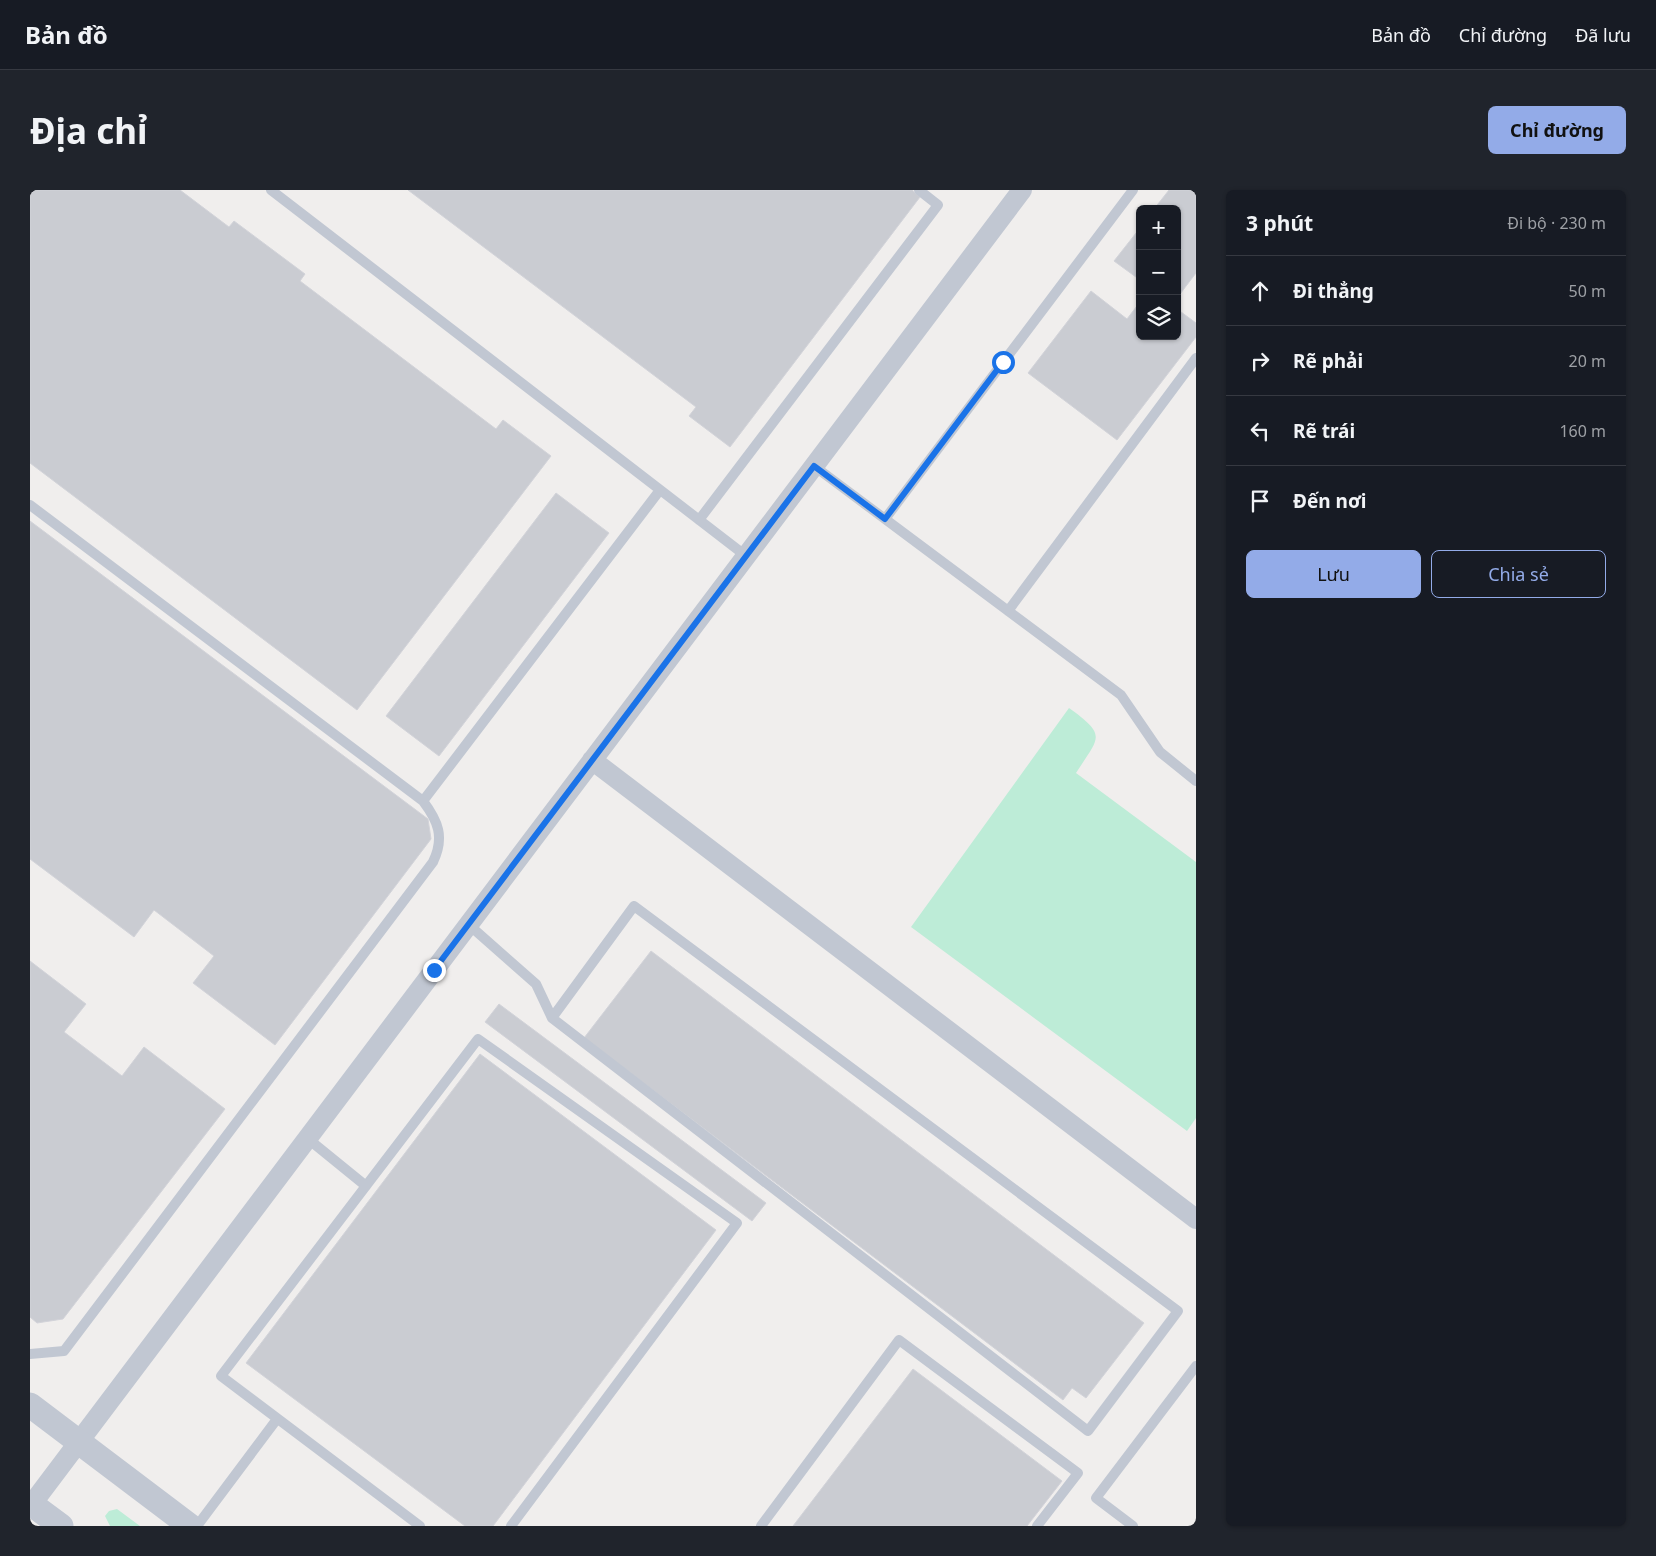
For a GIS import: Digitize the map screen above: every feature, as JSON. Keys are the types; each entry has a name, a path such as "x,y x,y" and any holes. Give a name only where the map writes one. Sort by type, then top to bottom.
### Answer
{"street":[{"path":"60,1526 31,1504 1022,190"},
{"path":"592,760 1196,1219"},
{"path":"30,1405 190,1526"}],"lane":[{"path":"271,190 746,556"},
{"path":"699,520 938,205 919,190"},
{"path":"885,519 1133,190"},
{"path":"1008,611 1196,358"},
{"path":"814,466 1121,695 1160,752 1196,781"},
{"path":"423,801 660,490"},
{"path":"30,505 423,801 435,816 440,830 440,844 433,862 64,1352 30,1354"},
{"path":"468,924 536,984 552,1018 1088,1431 1178,1311 634,906 552,1018"},
{"path":"420,1526 221,1376 478,1039 737,1223 511,1526"},
{"path":"307,1138 366,1186"},
{"path":"761,1526 900,1340 1078,1473 1037,1526"},
{"path":"1133,1526 1096,1498 1196,1366"},
{"path":"197,1526 277,1419"}],"green space":[{"path":"1069,708 1090,725 1096,738 1090,752 1076,773 1196,862 1196,1118 1187,1131 911,927"},
{"path":"117,1509 140,1526 110,1526 105,1516 109,1511"}],"building":[{"path":"30,190 180,190 229,227 234,221 305,274 300,281 496,429 503,420 551,456 357,710 30,463"},
{"path":"408,190 912,190 920,197 730,447 689,416 696,407"},
{"path":"1169,190 1196,190 1196,273 1181,293 1181,205 1157,205"},
{"path":"1136,233 1136,277 1114,261"},
{"path":"1091,291 1127,319 1136,307 1136,340 1181,340 1181,312 1196,323 1196,337 1117,440 1028,373"},
{"path":"556,493 609,533 439,756 386,716"},
{"path":"30,521 428,819 431,839 275,1045 193,983 214,956 154,910 134,937 30,859"},
{"path":"651,951 1144,1323 1086,1398 1072,1388 1063,1400 584,1038"},
{"path":"30,961 86,1004 64,1032 122,1076 144,1047 225,1109 63,1319 37,1323 30,1317"},
{"path":"499,1004 766,1203 752,1221 485,1022"},
{"path":"480,1054 716,1230 493,1526 465,1526 246,1363"},
{"path":"913,1369 1062,1481 1027,1526 793,1526"}],"route":[{"path":"434,970 814,466 885,519 1003,362"}]}
